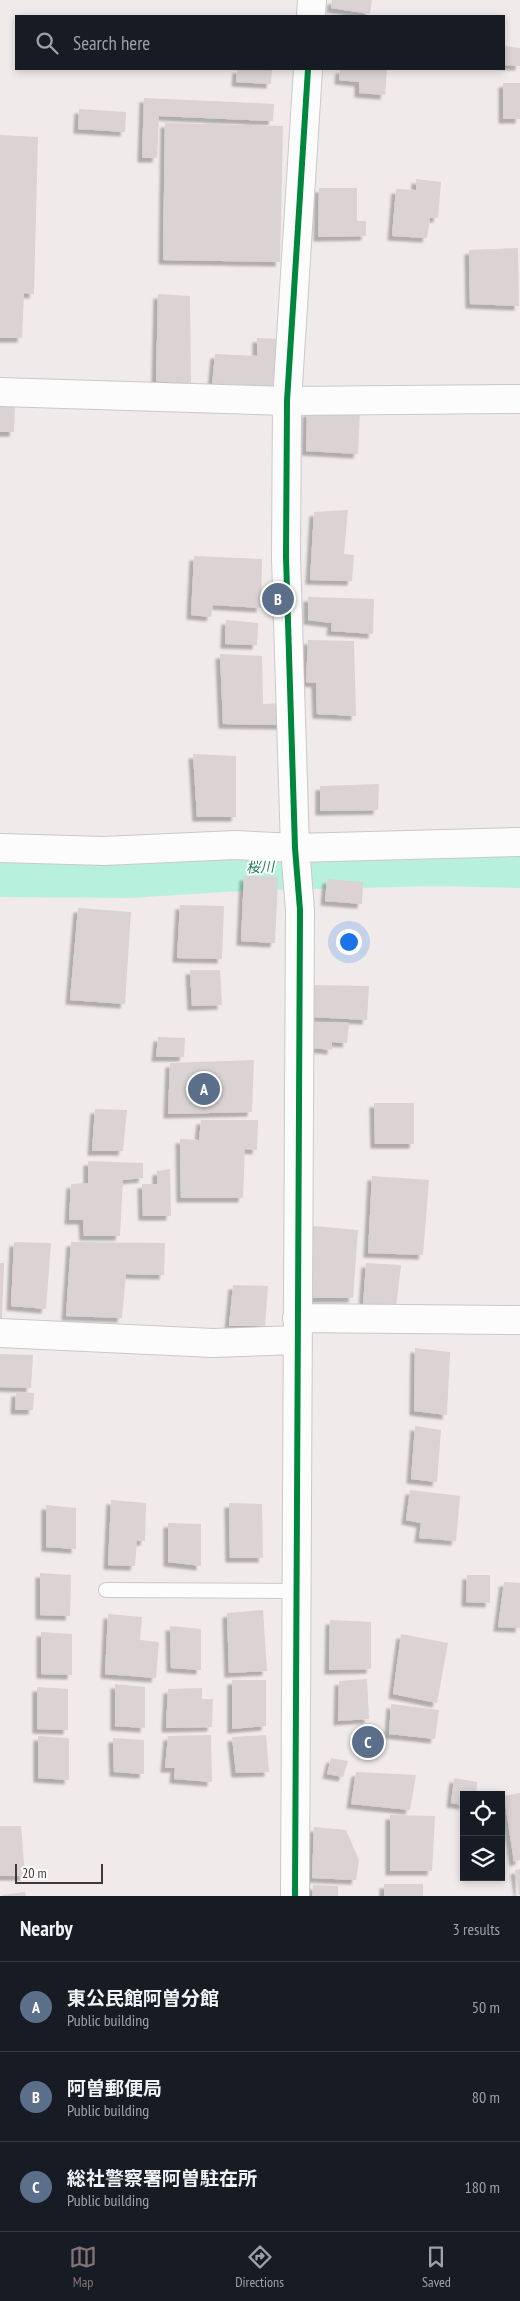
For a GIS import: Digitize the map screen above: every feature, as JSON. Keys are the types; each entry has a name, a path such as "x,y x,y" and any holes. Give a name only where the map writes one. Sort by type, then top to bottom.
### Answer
{"street":[{"path":"311,15 312,0"},
{"path":"294,1896 300,910 296,858 286,557 287,401 308,70"},
{"path":"0,392 287,401 520,399"},
{"path":"0,848 104,851 235,845 296,858 520,842"},
{"path":"0,1333 213,1342 297,1329 520,1320"}],"lane":[{"path":"106,1590 296,1591"}],"building":[{"path":"332,0 372,0 370,14 331,8"},
{"path":"505,46 520,48 520,66 505,65"},
{"path":"237,70 272,70 271,84 236,82"},
{"path":"340,70 387,70 385,95 359,93 359,82 339,80"},
{"path":"503,83 520,83 520,119 503,119"},
{"path":"144,98 274,104 273,121 159,116 157,158 142,158"},
{"path":"79,109 126,112 125,132 78,129"},
{"path":"165,123 283,126 280,262 163,260"},
{"path":"0,135 38,137 34,294 24,293 22,338 0,338"},
{"path":"416,179 441,182 438,218 430,218 427,238 392,236 396,189 416,190"},
{"path":"319,188 357,188 357,221 366,221 366,236 318,237"},
{"path":"518,248 519,306 470,304 469,250"},
{"path":"158,294 190,296 191,384 156,381"},
{"path":"257,338 280,339 279,389 212,386 215,354 257,356"},
{"path":"0,403 15,403 14,432 0,432"},
{"path":"360,411 358,454 306,451 307,412"},
{"path":"348,510 344,554 354,555 352,581 310,580 314,512"},
{"path":"194,556 262,559 261,608 213,605 211,617 191,615"},
{"path":"308,597 374,599 373,634 331,631 332,623 308,620"},
{"path":"226,620 258,623 257,645 225,644"},
{"path":"308,640 354,641 356,716 317,714 316,683 306,682"},
{"path":"220,654 262,656 263,704 285,703 286,725 223,724"},
{"path":"193,754 236,756 236,817 197,817"},
{"path":"379,784 378,810 320,811 320,786"},
{"path":"244,876 278,877 275,943 241,941"},
{"path":"327,879 363,882 362,904 325,901"},
{"path":"180,905 224,906 222,959 177,958"},
{"path":"78,908 131,912 125,1004 70,1000"},
{"path":"190,970 220,970 222,1005 192,1006"},
{"path":"311,985 369,986 367,1020 310,1017"},
{"path":"314,1022 349,1023 347,1043 332,1042 332,1050 312,1048"},
{"path":"158,1037 185,1038 184,1057 156,1057"},
{"path":"254,1060 252,1112 168,1114 170,1063"},
{"path":"374,1103 414,1103 414,1144 375,1144"},
{"path":"95,1109 127,1110 123,1151 92,1151"},
{"path":"201,1120 258,1120 257,1150 245,1149 243,1198 181,1198 180,1139 199,1140"},
{"path":"88,1161 143,1163 143,1178 123,1180 120,1236 84,1236 83,1220 69,1220 71,1184 88,1183"},
{"path":"170,1169 171,1216 143,1216 142,1184 157,1184 157,1171"},
{"path":"372,1176 429,1180 423,1255 368,1253"},
{"path":"313,1226 358,1230 353,1298 311,1298"},
{"path":"14,1242 51,1243 46,1309 11,1306"},
{"path":"71,1242 165,1243 164,1275 126,1274 122,1318 66,1316"},
{"path":"0,1263 4,1263 2,1318 0,1318"},
{"path":"366,1263 401,1265 396,1307 363,1306"},
{"path":"233,1285 268,1286 265,1326 229,1326"},
{"path":"415,1348 450,1352 447,1415 414,1411"},
{"path":"0,1354 33,1355 31,1388 0,1387"},
{"path":"16,1392 34,1393 33,1410 15,1410"},
{"path":"415,1426 441,1430 437,1482 411,1479"},
{"path":"410,1490 460,1496 456,1541 419,1538 421,1523 406,1520"},
{"path":"111,1500 146,1503 145,1541 137,1541 135,1566 108,1565"},
{"path":"229,1503 262,1504 263,1558 230,1558"},
{"path":"46,1505 76,1508 76,1549 46,1547"},
{"path":"168,1523 201,1524 201,1566 168,1562"},
{"path":"40,1573 71,1575 70,1616 40,1615"},
{"path":"467,1575 490,1575 490,1603 466,1602"},
{"path":"504,1582 520,1583 520,1628 498,1627"},
{"path":"263,1610 267,1671 229,1673 227,1613"},
{"path":"108,1614 142,1617 140,1640 159,1642 156,1678 105,1674"},
{"path":"330,1620 371,1622 371,1669 329,1670"},
{"path":"170,1626 201,1629 201,1670 171,1668"},
{"path":"41,1632 72,1634 72,1675 41,1674"},
{"path":"401,1634 448,1643 437,1703 393,1694"},
{"path":"367,1679 369,1719 338,1721 339,1681"},
{"path":"232,1680 266,1680 266,1726 232,1729"},
{"path":"115,1684 145,1687 145,1728 115,1726"},
{"path":"37,1687 68,1689 68,1730 37,1729"},
{"path":"202,1688 202,1699 213,1699 212,1727 166,1728 168,1689"},
{"path":"391,1704 439,1710 435,1739 389,1734"},
{"path":"211,1735 212,1782 174,1779 175,1768 165,1768 168,1736"},
{"path":"266,1735 269,1772 236,1773 232,1737"},
{"path":"38,1736 69,1738 69,1780 38,1778"},
{"path":"113,1738 144,1740 144,1774 114,1772"},
{"path":"331,1758 348,1761 343,1777 327,1774"},
{"path":"356,1772 416,1775 410,1810 351,1804"},
{"path":"454,1778 477,1782 476,1791 460,1791 460,1804 451,1803"},
{"path":"520,1793 520,1860 514,1862 505,1803 505,1796"},
{"path":"390,1815 435,1816 432,1871 390,1871"},
{"path":"0,1826 21,1826 25,1876 0,1876"},
{"path":"314,1827 346,1830 359,1860 356,1880 312,1878"},
{"path":"520,1869 520,1895 519,1895 515,1870"},
{"path":"384,1884 423,1884 423,1896 384,1896"},
{"path":"313,1885 338,1886 338,1896 312,1896"},
{"path":"25,1892 26,1896 2,1896 2,1895"}],"waterway":[{"name":"桜川","path":"0,871 129,872 237,865 435,860 520,862"}],"cycle path":[{"path":"295,1896 300,910 295,848 286,557 287,401 308,70"}],"place":[{"name":"阿曽郵便局","path":"278,599"},
{"name":"東公民館阿曽分館","path":"204,1089"},
{"name":"総社警察署阿曽駐在所","path":"368,1742"}]}
